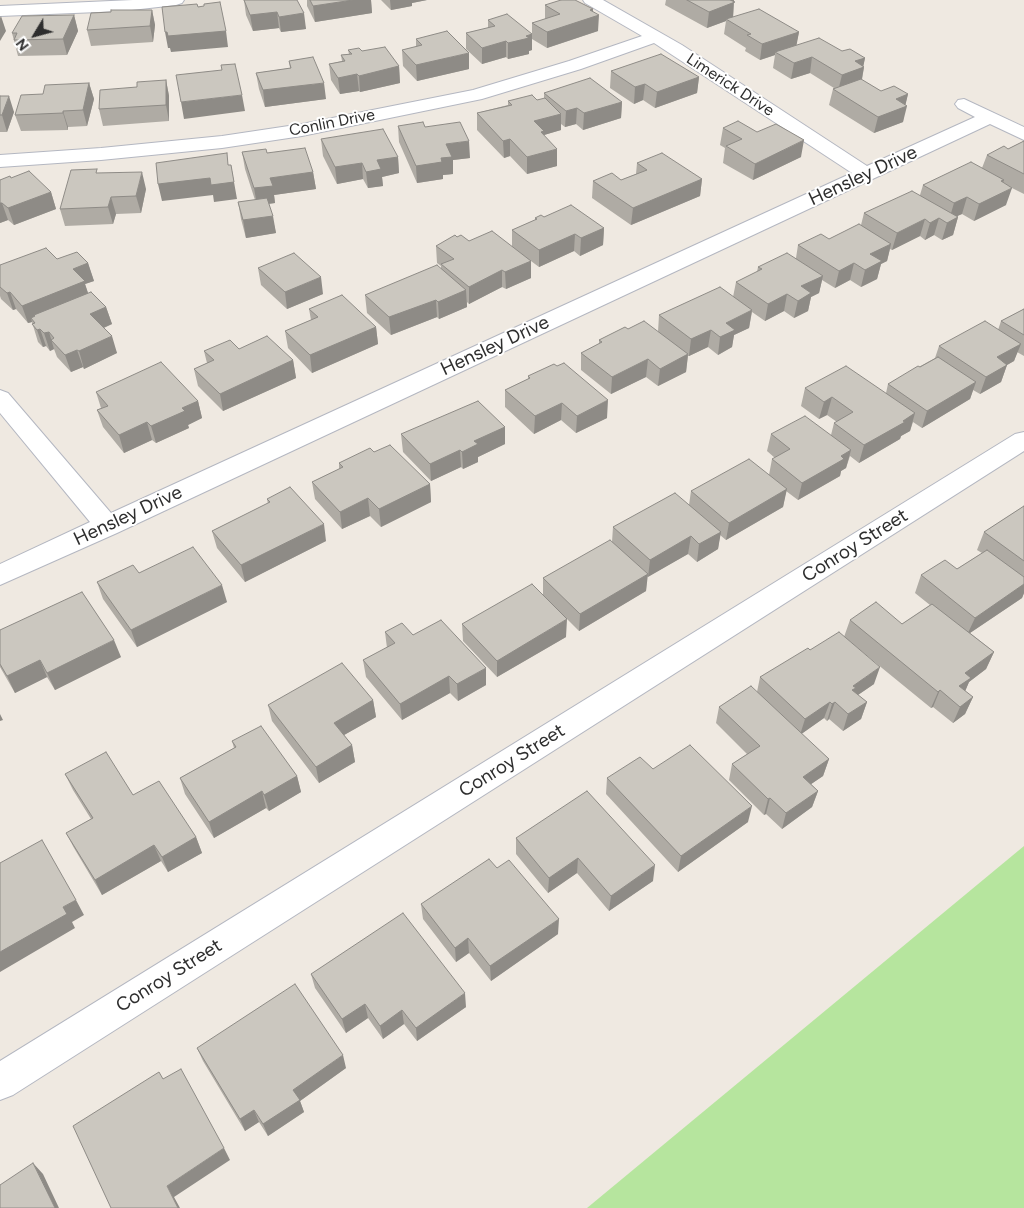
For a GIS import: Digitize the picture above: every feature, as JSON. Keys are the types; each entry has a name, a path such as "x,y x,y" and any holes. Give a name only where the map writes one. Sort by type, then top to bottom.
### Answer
{"street":[{"path":"0,11 123,6 176,0"},
{"name":"Limerick Drive","path":"591,0 655,37 866,174"},
{"name":"Conlin Drive","path":"0,161 101,154 222,142 302,130 476,95 575,66 655,37"},
{"path":"964,104 1024,134"},
{"name":"Hensley Drive","path":"0,575 990,117"},
{"path":"0,398 108,526"},
{"name":"Conroy Street","path":"0,1082 1024,440"}],"green space":[{"path":"1024,846 1024,1208 587,1208"}],"building":[{"path":"244,0 297,0 304,13 279,17 277,12 250,15"},
{"path":"310,0 353,0 313,6"},
{"path":"561,0 575,0 593,9 590,10 599,15 547,32 532,23 560,14 545,5"},
{"path":"687,0 730,0 735,2 709,12"},
{"path":"220,2 226,31 168,36 167,32 165,32 162,7 197,4 198,7 204,6 204,4"},
{"path":"759,9 799,32 762,44 747,35 751,34 726,19"},
{"path":"111,10 152,10 150,26 87,30 91,13 111,12"},
{"path":"507,14 532,34 526,36 529,38 508,43 506,41 482,48 466,33 495,26 488,20"},
{"path":"74,15 63,39 14,40 17,33 12,33 22,16"},
{"path":"447,31 469,53 416,65 402,50 422,45 416,39"},
{"path":"819,38 842,51 850,49 865,58 855,61 864,67 842,75 812,57 794,63 775,52"},
{"path":"385,47 399,66 359,76 357,74 338,78 329,64 345,61 341,55 352,54 348,50 359,48 362,51"},
{"path":"661,54 699,77 657,92 645,84 635,87 611,71"},
{"path":"313,57 324,83 263,90 256,73 291,68 289,61"},
{"path":"235,64 242,95 181,102 176,75 222,70 221,65"},
{"path":"590,78 622,102 584,113 577,108 566,111 544,93"},
{"path":"861,79 881,91 894,86 908,94 896,99 907,106 878,117 833,89"},
{"path":"166,80 166,105 99,109 100,90 137,87 137,82"},
{"path":"89,83 83,110 63,111 63,113 15,115 21,95 43,94 45,85"},
{"path":"532,95 537,100 545,98 561,114 534,121 544,131 541,132 557,149 527,157 510,139 503,141 477,113 512,105 508,101"},
{"path":"0,96 9,96 2,115 0,115"},
{"path":"738,121 757,132 776,124 804,140 755,164 726,146 742,139 723,128"},
{"path":"423,122 425,127 460,122 469,141 446,144 452,157 441,158 442,162 416,166 398,126"},
{"path":"383,129 398,157 377,160 381,169 366,172 362,163 335,167 321,139"},
{"path":"1024,141 1024,174 987,155 1004,146 1008,149"},
{"path":"305,148 313,172 270,178 273,186 254,188 242,152 266,149 267,153"},
{"path":"227,153 228,165 231,165 234,182 211,185 210,178 158,184 156,163"},
{"path":"662,153 702,179 633,208 593,181 612,173 621,180 647,170 637,163"},
{"path":"971,162 1004,180 1001,181 1012,188 979,204 967,197 954,203 923,185"},
{"path":"97,169 96,173 142,172 136,196 111,197 108,207 60,209 71,170"},
{"path":"29,171 51,192 8,208 0,203 0,180"},
{"path":"912,191 958,217 947,223 939,218 930,223 925,219 897,233 864,213"},
{"path":"267,198 273,216 243,220 238,202"},
{"path":"571,205 604,228 581,238 575,234 539,250 512,230 537,219 535,218 541,215 544,217"},
{"path":"859,224 891,244 870,254 882,261 865,270 854,263 839,271 798,245 821,234 829,239"},
{"path":"492,231 531,261 505,272 502,270 469,287 441,264 454,259 436,246 455,235 457,237 461,235 469,241"},
{"path":"46,248 57,259 77,252 88,263 73,269 85,281 22,306 10,292 7,293 0,287 0,265"},
{"path":"294,253 321,277 285,292 258,268"},
{"path":"787,253 823,276 801,286 811,293 798,301 787,294 768,304 736,282 762,269 758,267"},
{"path":"437,265 466,290 438,302 436,300 389,317 365,295"},
{"path":"720,287 752,310 726,323 735,330 720,337 711,330 691,339 659,315"},
{"path":"91,292 106,307 90,314 112,336 79,351 77,350 65,355 51,340 54,338 49,332 44,333 40,329 37,330 32,324 35,323 31,318 34,315"},
{"path":"342,295 376,327 310,355 285,331 318,317 309,309"},
{"path":"1024,309 1024,335 1001,321"},
{"path":"644,321 688,354 660,369 648,359 612,377 581,353 602,342 599,340 625,327 628,329"},
{"path":"985,321 1021,344 997,357 1007,365 986,377 939,346"},
{"path":"267,336 293,360 220,394 194,369 214,360 204,351 230,340 239,349"},
{"path":"938,357 976,382 927,411 888,384 918,366 920,367"},
{"path":"161,362 198,401 182,408 185,411 151,426 147,422 119,435 97,410 108,406 96,392"},
{"path":"564,363 608,400 577,416 562,403 535,416 505,390 530,378 528,376 554,364 557,366"},
{"path":"846,366 915,413 903,421 905,422 864,445 834,423 853,412 832,397 824,402 805,388"},
{"path":"478,401 505,427 474,441 478,444 462,452 460,450 430,464 401,434"},
{"path":"805,416 851,450 841,456 844,459 802,483 772,459 790,449 771,434"},
{"path":"390,445 430,484 379,509 368,498 340,512 312,482 343,467 339,463 370,448 374,452"},
{"path":"749,459 787,489 729,523 691,491"},
{"path":"290,487 324,524 241,565 212,531 270,502 267,499"},
{"path":"675,493 721,532 699,544 691,536 650,560 613,527"},
{"path":"1024,506 1024,561 984,532"},
{"path":"610,540 648,574 580,614 543,578"},
{"path":"193,547 222,585 131,630 97,582 133,565 139,573"},
{"path":"987,550 1024,577 1024,584 975,618 921,575 945,560 957,569"},
{"path":"532,584 567,619 497,661 462,624"},
{"path":"82,592 114,640 47,673 40,660 7,676 0,664 0,630"},
{"path":"876,602 902,624 932,604 994,652 965,673 971,678 959,686 973,697 960,707 940,690 938,692 850,620"},
{"path":"441,620 486,668 457,684 449,676 400,704 363,660 395,643 385,632 402,623 413,635"},
{"path":"839,632 880,667 853,686 856,688 852,690 867,702 848,714 835,702 832,704 830,702 805,719 760,677"},
{"path":"342,663 373,700 334,723 352,745 316,767 268,705"},
{"path":"751,686 829,759 803,777 818,791 786,813 770,798 768,799 732,764 760,746 719,707"},
{"path":"261,726 297,776 264,795 262,791 209,822 180,778 236,747 232,741"},
{"path":"690,745 752,806 681,856 607,778 640,757 653,769"},
{"path":"106,752 133,795 159,781 196,837 162,857 154,845 95,880 66,833 93,818 65,774"},
{"path":"587,791 655,865 611,896 578,858 549,878 516,838"},
{"path":"42,840 76,900 63,907 67,914 0,952 0,863"},
{"path":"489,859 497,868 509,860 559,919 490,966 468,938 455,948 421,904"},
{"path":"403,913 465,993 416,1028 402,1010 380,1026 365,1004 342,1019 311,974"},
{"path":"295,984 343,1055 293,1090 300,1100 263,1124 254,1110 240,1119 197,1048"},
{"path":"181,1069 224,1148 167,1186 178,1208 111,1208 73,1126 159,1072 163,1079"},
{"path":"33,1163 55,1208 0,1208 0,1185"}]}
